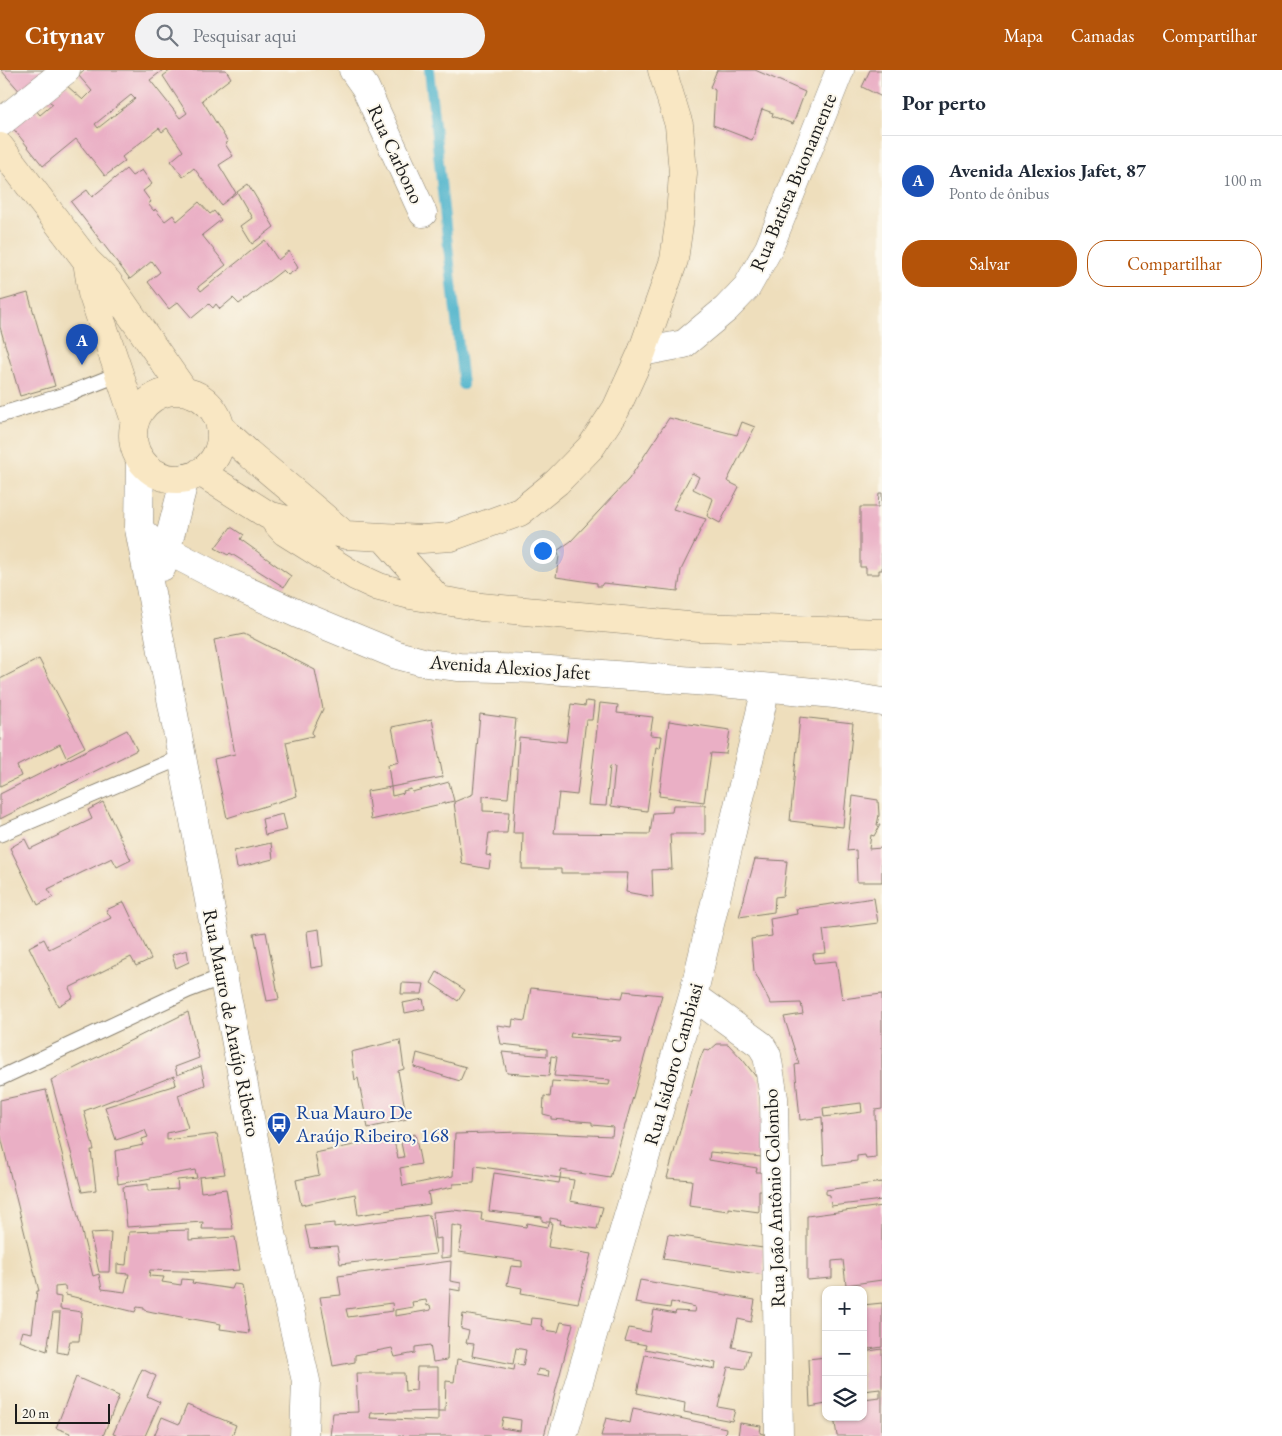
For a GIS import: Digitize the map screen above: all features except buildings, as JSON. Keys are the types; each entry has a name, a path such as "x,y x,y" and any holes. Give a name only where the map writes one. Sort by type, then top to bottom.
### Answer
{"main road":[{"path":"193,475 209,464 218,450 220,427 216,415 208,403 184,391 166,392 152,398 141,408 135,420 133,442 140,459 149,469 162,476 193,475 268,515 346,536 422,539 451,537 520,512 557,482 591,447 616,409 642,352 674,260 680,217 683,173 679,125 662,70"},
{"path":"0,148 87,261 108,282 184,391"},
{"path":"87,261 92,293 135,420"},
{"path":"220,427 346,536"},
{"path":"268,515 285,532 355,576 379,587 438,600 482,607 699,627 882,633"},
{"path":"383,537 438,600"}],"street":[{"path":"0,123 66,70"},
{"name":"Rua Batista Buonamente","path":"642,352 684,344 726,309 747,287 769,248 840,70"},
{"name":"Rua Carbono","path":"362,76 423,212"},
{"name":"Rua Mauro de Araújo Ribeiro","path":"140,459 139,529 271,1229 306,1381 304,1436"},
{"name":"Rua Mauro de Araújo Ribeiro","path":"154,610 166,548 193,475"},
{"name":"Avenida Alexios Jafet","path":"139,529 153,543 166,548 232,584 397,655 428,663 459,667 573,671 834,694 882,702"},
{"name":"Rua Isidoro Cambiasi","path":"563,1436 693,996 766,688"},
{"name":"Rua João Antônio Colombo","path":"693,996 754,1038 767,1055 774,1098 779,1436"}],"lane":[{"path":"0,415 71,393 119,374"},
{"path":"0,834 182,757"},
{"path":"0,1078 188,990 222,977"}],"waterway":[{"path":"429,70 463,385"}],"place":[{"name":"Avenida Alexios Jafet, 87","path":"82,365"},
{"name":"Rua Mauro De Araújo Ribeiro, 168","path":"279,1145"}]}
